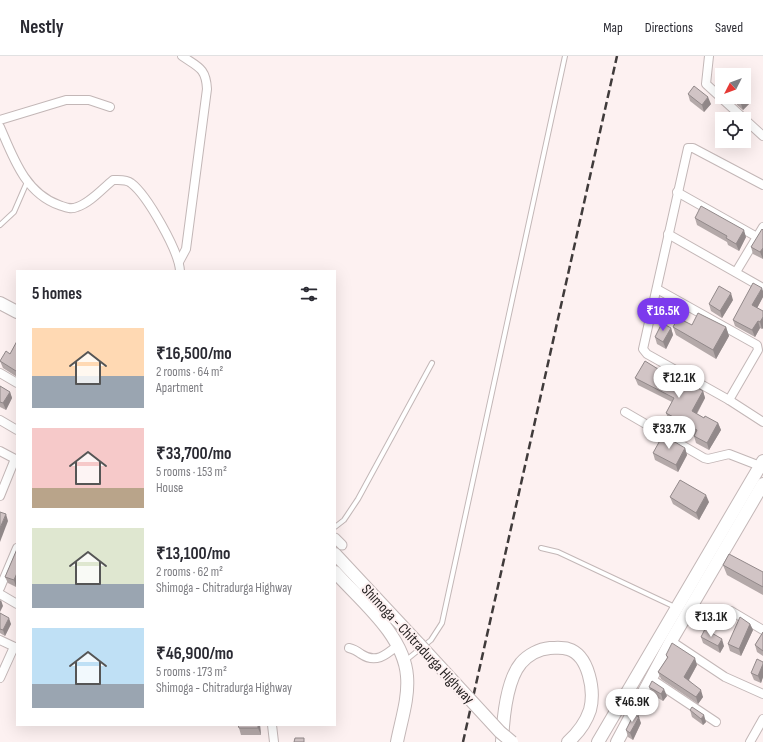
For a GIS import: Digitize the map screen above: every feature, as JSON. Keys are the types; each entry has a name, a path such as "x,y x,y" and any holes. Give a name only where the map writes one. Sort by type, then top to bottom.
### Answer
{"main road":[{"path":"0,303 16,311"},
{"path":"598,742 762,463"},
{"path":"617,742 650,678 763,484"},
{"name":"Shimoga - Chitradurga Highway","path":"338,550 418,644 500,732 512,742"},
{"path":"336,573 389,631 405,661 408,677 407,697 397,742"},
{"path":"502,742 503,725 512,683 520,664 530,655 544,649 557,648 569,649 582,660 589,672 591,688 590,710 576,735 568,742"}],"street":[{"path":"179,262 186,249 207,89 205,74 202,69 182,56"},
{"path":"709,56 706,84 763,136"},
{"path":"0,120 77,98 89,100 110,107"},
{"path":"0,127 13,158 27,181 36,191 55,204 69,208 76,208 86,202 113,180 130,182 140,191 159,221 179,262 180,270"},
{"path":"763,185 688,148 643,350 644,352 729,400 763,422"},
{"path":"677,192 761,232 736,272"},
{"path":"668,234 763,288"},
{"path":"657,289 757,345 758,350 729,400"},
{"path":"0,373 16,382"},
{"path":"625,412 704,458 708,459 729,454 762,463"},
{"path":"0,420 16,429"},
{"path":"0,451 16,460 0,496"},
{"path":"0,588 16,550"},
{"path":"0,594 16,603"},
{"path":"731,611 763,630"},
{"path":"0,640 16,647 0,678"},
{"path":"671,641 725,677 763,694"},
{"path":"349,648 367,658 375,659 385,656 398,646"},
{"path":"650,678 716,722"},
{"path":"750,742 763,719"},
{"path":"272,726 274,742"}],"lane":[{"path":"405,661 431,640 442,622 565,56"},
{"path":"0,225 14,212 27,181"},
{"path":"336,526 344,520 358,499 432,363"},
{"path":"541,548 558,552 677,608"}],"building":[{"path":"694,86 708,97 702,105 688,94"},
{"path":"701,206 744,230 736,244 726,238 727,236 695,218"},
{"path":"762,229 763,248 760,252 751,247"},
{"path":"753,283 762,288 752,305 763,311 763,317 760,322 758,321 752,330 733,320"},
{"path":"719,286 731,293 720,311 709,304"},
{"path":"698,313 726,327 713,350 673,327 678,318 692,325"},
{"path":"662,323 671,328 663,342 655,337"},
{"path":"16,343 16,371 0,361 6,351 10,354"},
{"path":"645,361 676,380 680,373 693,381 691,384 703,391 692,411 704,418 705,416 718,423 707,443 694,436 697,430 666,413 674,398 635,378"},
{"path":"0,386 10,392 3,403 0,402"},
{"path":"663,435 685,448 676,465 653,453"},
{"path":"680,480 706,495 696,513 670,497"},
{"path":"0,512 6,514 0,528"},
{"path":"16,551 16,575 14,580 5,577"},
{"path":"729,554 763,572 763,587 723,565"},
{"path":"708,606 720,613 713,624 702,617"},
{"path":"0,613 9,618 3,630 0,629"},
{"path":"740,617 750,624 739,649 728,644"},
{"path":"705,629 722,639 718,646 701,637"},
{"path":"763,632 763,651 755,645"},
{"path":"672,643 695,658 684,677 701,690 696,697 658,672 668,657 666,655"},
{"path":"757,659 763,662 758,676 751,673"},
{"path":"652,681 664,689 661,694 649,687"},
{"path":"692,707 704,715 701,719 690,710"},
{"path":"634,714 639,717 630,733 626,730"},
{"path":"238,726 258,726 258,728 239,728"},
{"path":"295,738 304,738 304,742 294,742"}],"railway":[{"path":"463,742 617,56"}]}
